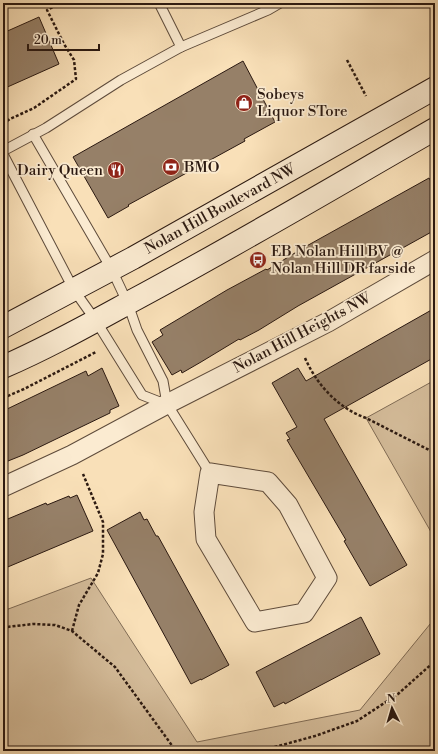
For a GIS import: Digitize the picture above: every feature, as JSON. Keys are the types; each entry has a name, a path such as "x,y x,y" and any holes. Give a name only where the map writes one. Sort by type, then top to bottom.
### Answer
{"street":[{"name":"Nolan Hill Boulevard NW","path":"3,327 112,270 435,88"},
{"path":"3,367 35,353 96,322 435,129"},
{"name":"Nolan Hill Heights NW","path":"3,487 72,455 167,404 328,322 435,260"},
{"path":"210,473 268,482 288,505 327,578 304,613 256,622 206,539 204,512 210,473"}],"lane":[{"path":"159,3 181,47"},
{"path":"167,404 142,395 74,290 3,152 46,128 122,80 181,47 268,10 280,3"},
{"path":"33,134 112,270 128,304 137,330 163,381 167,404 210,473"}],"path":[{"path":"3,124 10,119 34,108 76,79 74,60 47,10 61,3"},
{"path":"346,60 366,96"},
{"path":"301,335 302,349 310,369 321,386 341,406 356,415 366,418 435,453"},
{"path":"3,398 24,389 110,345"},
{"path":"72,455 80,468 103,522 102,554 98,573 79,605 72,631"},
{"path":"3,629 6,626 33,624 55,626 72,631 115,667 176,751"},
{"path":"260,751 315,736 357,721 398,694 435,661"}],"shaded area":[{"path":"435,380 435,539 366,418"},
{"path":"91,578 197,742 360,710 435,618 435,751 3,751 3,611"}],"building":[{"path":"39,17 59,64 3,89 3,33"},
{"path":"243,61 275,122 244,139 245,141 128,205 129,206 108,218 73,157"},
{"path":"429,178 435,189 435,230 298,306 259,330 240,340 239,339 182,373 181,370 172,375 152,342 163,335 160,330 227,290 266,269 267,270 303,248"},
{"path":"435,308 435,357 324,419 407,565 370,586 344,541 346,540 287,440 290,439 286,433 297,427 272,383 298,368 306,381"},
{"path":"102,368 119,406 110,410 110,413 23,455 3,463 3,411 86,371 88,376"},
{"path":"77,495 93,531 3,569 3,521 46,503 47,505 69,496 70,498"},
{"path":"140,512 144,520 147,519 156,536 158,536 229,665 191,684 107,530"},
{"path":"361,617 380,654 285,704 284,702 274,707 256,672"}],"waterway":[{"path":"430,751 435,746"}],"place":[{"name":"Sobeys Liquor STore","path":"244,103"},
{"name":"BMO","path":"171,167"},
{"name":"Dairy Queen","path":"116,170"},
{"name":"EB Nolan Hill BV @ Nolan Hill DR farside","path":"258,260"}]}
